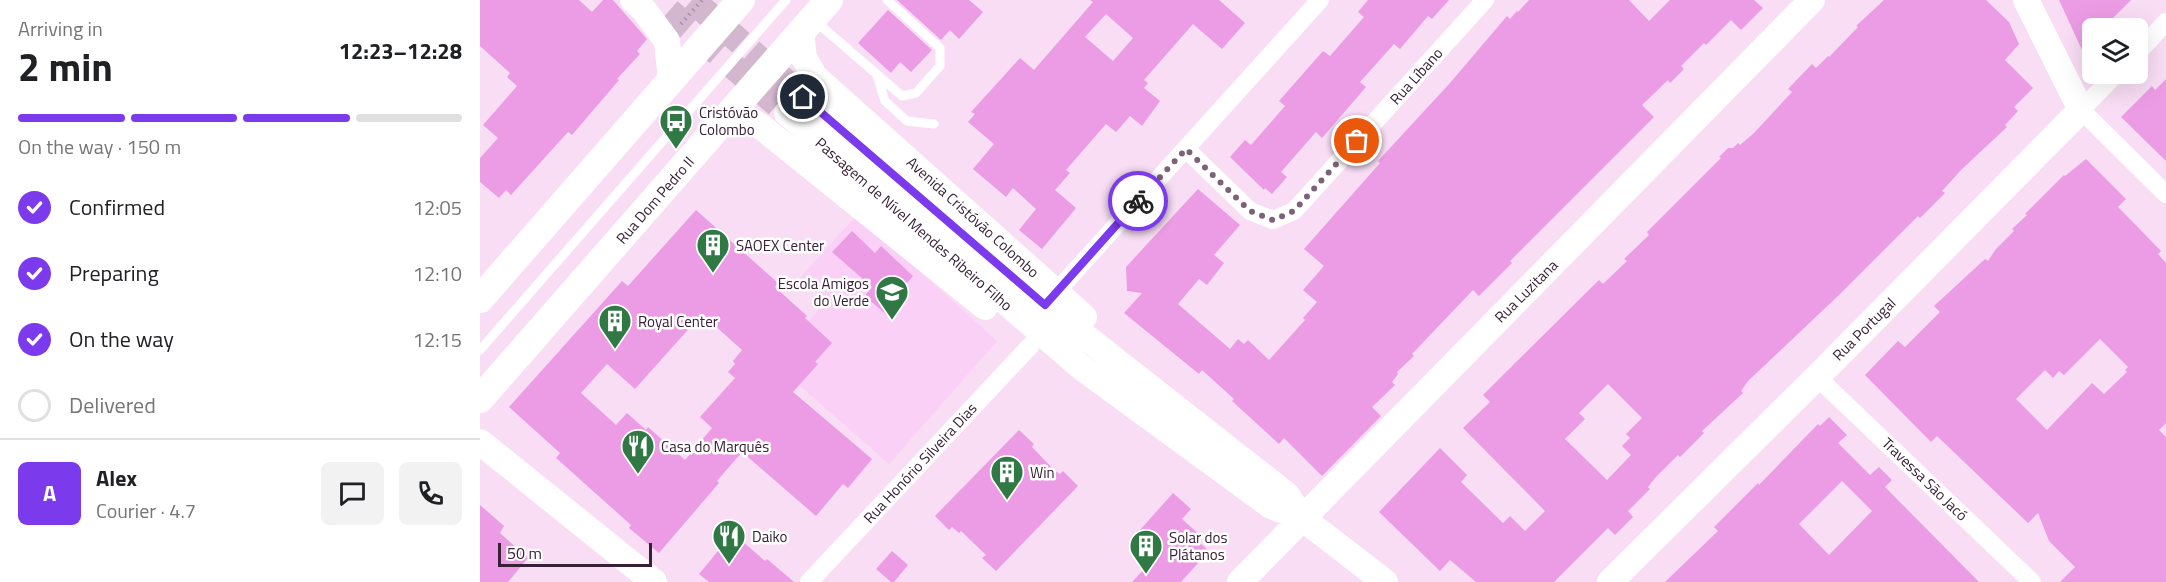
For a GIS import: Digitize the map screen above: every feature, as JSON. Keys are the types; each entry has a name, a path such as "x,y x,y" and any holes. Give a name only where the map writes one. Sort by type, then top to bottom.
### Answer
{"main road":[{"path":"633,0 644,10 667,40 670,81"},
{"path":"480,299 741,0"},
{"name":"Rua Luzitana","path":"1240,582 1812,0"},
{"path":"2026,0 2081,110"},
{"name":"Avenida Cristóvão Colombo","path":"814,16 804,58 815,77 1051,298 1191,418 1287,495 1302,518"},
{"name":"Rua Dom Pedro II","path":"480,399 814,16"},
{"name":"Passagem de Nível Mendes Ribeiro Filho","path":"1036,339 795,105 1051,298"},
{"name":"Rua Portugal","path":"1610,582 2081,110"},
{"name":"Avenida Cristóvão Colombo","path":"729,116 749,119 763,128 1036,339 1081,367 1271,506 1302,518 1385,582"},
{"path":"480,442 654,582"},
{"path":"1271,506 1279,529 1275,545"}],"street":[{"path":"1051,298 1320,0"},
{"name":"Rua Líbano","path":"1186,149 1250,211 1273,220 1294,211 1485,0"},
{"path":"2148,41 2166,22"},
{"name":"Rua Portugal","path":"2081,110 2106,84"},
{"path":"2081,110 2166,194"},
{"name":"Rua Honório Silveira Dias","path":"808,582 1036,339"},
{"name":"Travessa São Jacó","path":"1817,377 2032,582"}],"lane":[{"path":"480,350 786,0"},
{"path":"814,16 902,96 916,93 940,66 940,48 886,0"},
{"path":"876,73 885,101 907,121 934,124"}],"path":[{"path":"667,40 702,0"}],"shaded area":[{"name":"Escola Amigos do Verde","path":"857,215 997,341 889,464 773,362 826,301 800,278"}],"building":[{"path":"480,0 579,0 592,12 603,0 613,0 647,39 637,51 640,54 572,135 568,132 511,195 506,190 499,198 480,182 480,158 498,138 483,125 517,86 507,77 510,73 480,46"},
{"path":"897,0 969,0 983,12 959,39 950,30 941,40"},
{"path":"1090,0 1219,0 1245,23 1222,49 1193,24 1144,80 1148,83 1144,88 1160,101 1142,126 1130,116 1116,132 1106,124 1066,170 1070,173 1055,190 1076,208 1042,249 1019,230 1036,209 1013,188 1006,197 973,169 994,144 968,122 975,114 971,112 1020,58 1034,70 1093,2","holes":["1106,14 1133,38 1113,61 1085,37"]},
{"path":"1368,0 1449,0 1432,19 1428,16 1400,49 1394,44 1360,82 1366,87 1322,138 1316,132 1281,172 1287,177 1272,194 1265,188 1264,190 1230,157 1245,140 1251,145 1285,106 1279,101 1323,51 1330,56 1364,17 1358,12"},
{"path":"1529,0 1629,0 1649,21 1670,0 1754,0 1763,8 1741,30 1731,20 1681,66 1684,69 1670,83 1668,80 1642,105 1654,117 1510,261 1512,263 1479,296 1473,290 1412,354 1414,356 1397,372 1392,382 1395,385 1372,407 1381,416 1322,476 1284,438 1279,444 1202,370 1199,374 1124,313 1142,293 1127,291 1126,267 1198,189 1240,225 1214,255 1224,263 1207,285 1199,279 1178,304 1230,349 1238,339 1244,344 1248,340 1269,360 1305,320 1303,318 1317,302 1303,290 1324,266 1304,249 1380,163 1378,161 1450,83 1507,16 1510,19"},
{"path":"1884,0 1986,0 2009,22 2019,44 2005,60 2033,88 2014,107 2018,111 2005,125 2007,127 1962,169 1942,191 1945,193 1920,218 1918,216 1748,381 1741,391 1743,393 1702,431 1704,433 1680,457 1678,455 1655,478 1648,487 1650,489 1628,511 1633,517 1615,535 1608,528 1554,582 1476,582 1450,560 1440,571 1379,512 1440,448 1467,475 1461,482 1503,523 1510,516 1525,531 1545,511 1463,428 1490,402 1483,395 1599,280 1603,284 1627,261 1624,259 1649,235 1647,232 1721,158 1719,157 1728,148 1733,148 1738,143 1740,145 1754,133 1792,92 1788,89 1812,64 1816,68 1829,57 1858,27 1856,26","holes":["1608,384 1642,418 1626,434 1630,438 1622,446 1631,455 1607,480 1565,439 1585,419 1579,413"]},
{"path":"2059,0 2131,0 2113,18 2082,18 2082,50"},
{"path":"888,10 932,50 911,72 900,62 891,73 858,43"},
{"path":"2166,79 2166,161 2121,117 2152,86 2155,90"},
{"path":"2086,159 2126,199 2118,207 2161,251 2158,254 2166,263 2166,423 2159,430 2166,437 2166,582 2060,582 2075,567 2049,541 2038,513 2028,523 1937,436 1931,442 1865,375 1898,341 1905,347 1940,312 1934,306 1985,259 1988,261 1996,249 2014,231 2012,229 2027,215 2025,214","holes":["2100,339 2128,367 2125,370 2127,372 2104,394 2092,383 2047,430 2016,399 2045,370 2053,378 2059,371 2064,375"]},
{"path":"696,210 778,283 775,287 832,343 815,362 818,364 793,392 872,459 848,488 843,484 816,516 742,452 717,481 719,483 659,553 629,528 631,525 556,458 560,453 509,407 622,281 628,286","holes":["702,314 742,350 728,372 735,378 700,417 712,428 685,460 648,427 646,430 627,413 616,425 581,393 607,364 635,389"]},
{"path":"852,231 875,253 881,246 913,276 895,297 900,301 887,315 867,298 866,294 872,287 832,252"},
{"path":"1829,417 1847,435 1838,443 1870,475 1879,467 1892,480 1885,487 1979,582 1665,582 1718,531 1714,527 1758,483 1759,485 1818,424 1820,426","holes":["1842,481 1872,511 1829,555 1799,524"]},
{"name":"Win","path":"1019,430 1034,444 1032,447 1054,470 1060,474 1063,471 1078,486 996,571 982,558 986,555 961,531 959,533 952,527 949,530 935,516"},
{"path":"1173,493 1191,509 1182,519 1202,537 1198,541 1209,551 1181,582 1132,582 1163,549 1140,530"},
{"path":"480,505 504,526 500,533 528,558 508,582 480,582"},
{"name":"Daiko","path":"733,533 794,582 709,582 699,574"},
{"path":"892,551 908,565 894,582 876,569"}],"tunnel":[{"path":"692,0 803,97"},
{"path":"669,11 787,113"}],"way so far":[{"path":"1138,201 1186,149 1250,211 1273,220 1294,211 1357,141"}],"place":[{"name":"Cristóvão Colombo","path":"676,150"},
{"name":"SAOEX Center","path":"713,274"},
{"name":"Escola Amigos do Verde","path":"892,321"},
{"name":"Royal Center","path":"615,350"},
{"name":"Casa do Marquês","path":"638,475"},
{"name":"Win","path":"1007,501"},
{"name":"Daiko","path":"729,565"},
{"name":"Solar dos Plátanos","path":"1146,575"}],"route":[{"path":"803,97 1045,305 1138,201"}]}
